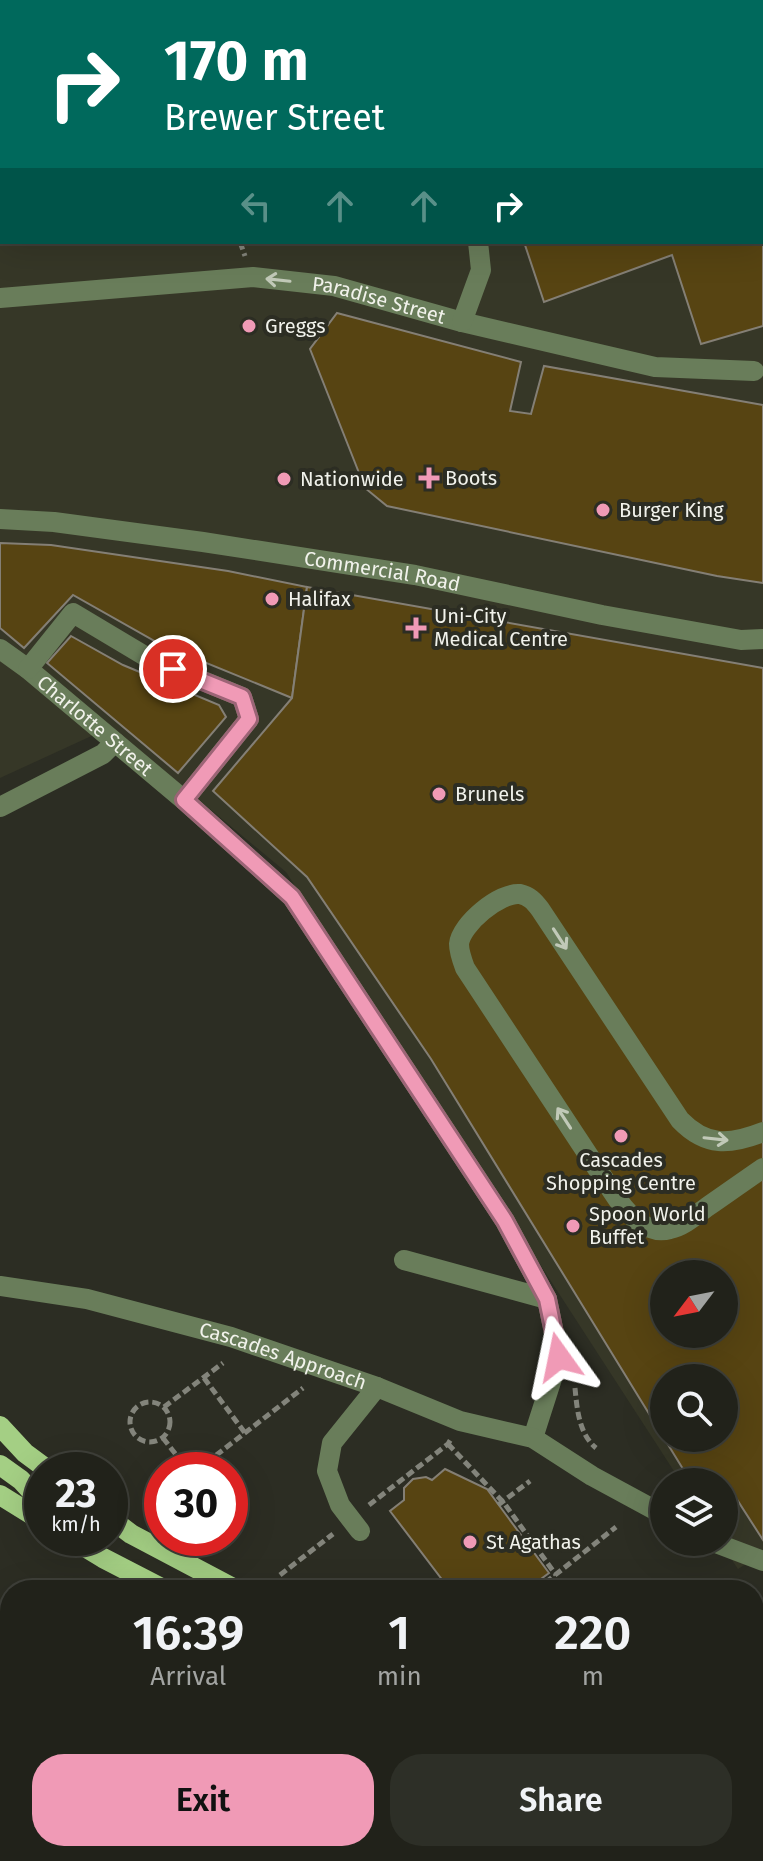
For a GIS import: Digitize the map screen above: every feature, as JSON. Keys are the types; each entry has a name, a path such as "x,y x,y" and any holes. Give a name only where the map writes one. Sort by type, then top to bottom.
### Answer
{"main road":[{"path":"0,1426 24,1452"},
{"path":"0,1465 24,1483"},
{"path":"0,1495 24,1510"},
{"path":"128,1532 218,1580"},
{"path":"100,1556 146,1580"}],"street":[{"path":"462,322 481,270 478,244"},
{"name":"Paradise Street","path":"0,298 253,277 334,286 462,322 655,367 754,371"},
{"name":"Commercial Road","path":"0,519 54,522 158,536 415,575 618,618 741,640 763,639"},
{"path":"28,669 73,613 150,659 242,697 249,719 184,800"},
{"name":"Charlotte Street","path":"0,650 28,669 184,800 292,897 505,1221 547,1299 559,1357 533,1438"},
{"path":"0,807 103,754 115,742"},
{"path":"763,1132 743,1140 718,1142 703,1138 680,1120 532,899 514,894 504,897 464,928 459,941 465,968 625,1211 636,1221 667,1230 683,1224 763,1168"},
{"path":"404,1260 547,1299"},
{"name":"Cascades Approach","path":"0,1286 87,1299 231,1337 377,1387 460,1421 533,1438"},
{"path":"0,1302 26,1290"},
{"path":"360,1531 340,1505 327,1471 332,1443 377,1387"},
{"path":"533,1438 592,1476 650,1507"},
{"path":"738,1552 763,1561"}],"path":[{"path":"559,1357 574,1373 577,1410 588,1441 606,1456"},
{"path":"164,1407 223,1363"},
{"path":"204,1378 245,1433"},
{"path":"220,1452 303,1388"},
{"path":"152,1401 164,1407 170,1419 163,1438 150,1442 138,1438 130,1428 131,1414 139,1404 152,1401"},
{"path":"163,1438 174,1452"},
{"path":"448,1444 501,1504 556,1575"},
{"path":"501,1504 530,1481"},
{"path":"549,1580 616,1527"}],"shaded area":[{"path":"0,244 763,244 763,1553 738,1569 729,1556 738,1556 738,1468 672,1468 662,1452 738,1452 738,1364 650,1364 650,1434 286,872 111,727 0,778"}],"building":[{"path":"525,244 763,244 763,326 701,344 672,255 544,302"},
{"path":"337,313 521,362 510,411 531,414 544,366 763,405 763,583 387,506 365,488 310,349"},
{"path":"0,543 51,545 228,571 307,587 292,698 160,644 73,595 24,648 0,628"},
{"name":"Cascades Shopping Centre","path":"307,587 763,668 763,1540 738,1501 738,1468 682,1468 673,1452 738,1452 738,1364 650,1364 650,1415 431,1059 307,877 213,791 292,698"},
{"path":"71,636 123,665 219,705 226,717 178,773 47,663"},
{"name":"St Agathas","path":"445,1469 487,1489 549,1573 540,1580 442,1580 390,1511 404,1500 404,1488 413,1479 426,1477 432,1480"}],"place":[{"name":"Greggs","path":"249,326"},
{"name":"Boots","path":"429,478"},
{"name":"Nationwide","path":"284,479"},
{"name":"Burger King","path":"603,510"},
{"name":"Halifax","path":"272,599"},
{"name":"Uni-City Medical Centre","path":"416,628"},
{"name":"Brunels","path":"439,794"},
{"name":"Cascades Shopping Centre","path":"621,1136"},
{"name":"Spoon World Buffet","path":"573,1226"},
{"name":"St Agathas","path":"470,1542"}],"route":[{"path":"173,669 242,697 249,719 184,800 292,897 505,1221 547,1299 559,1357"}]}
